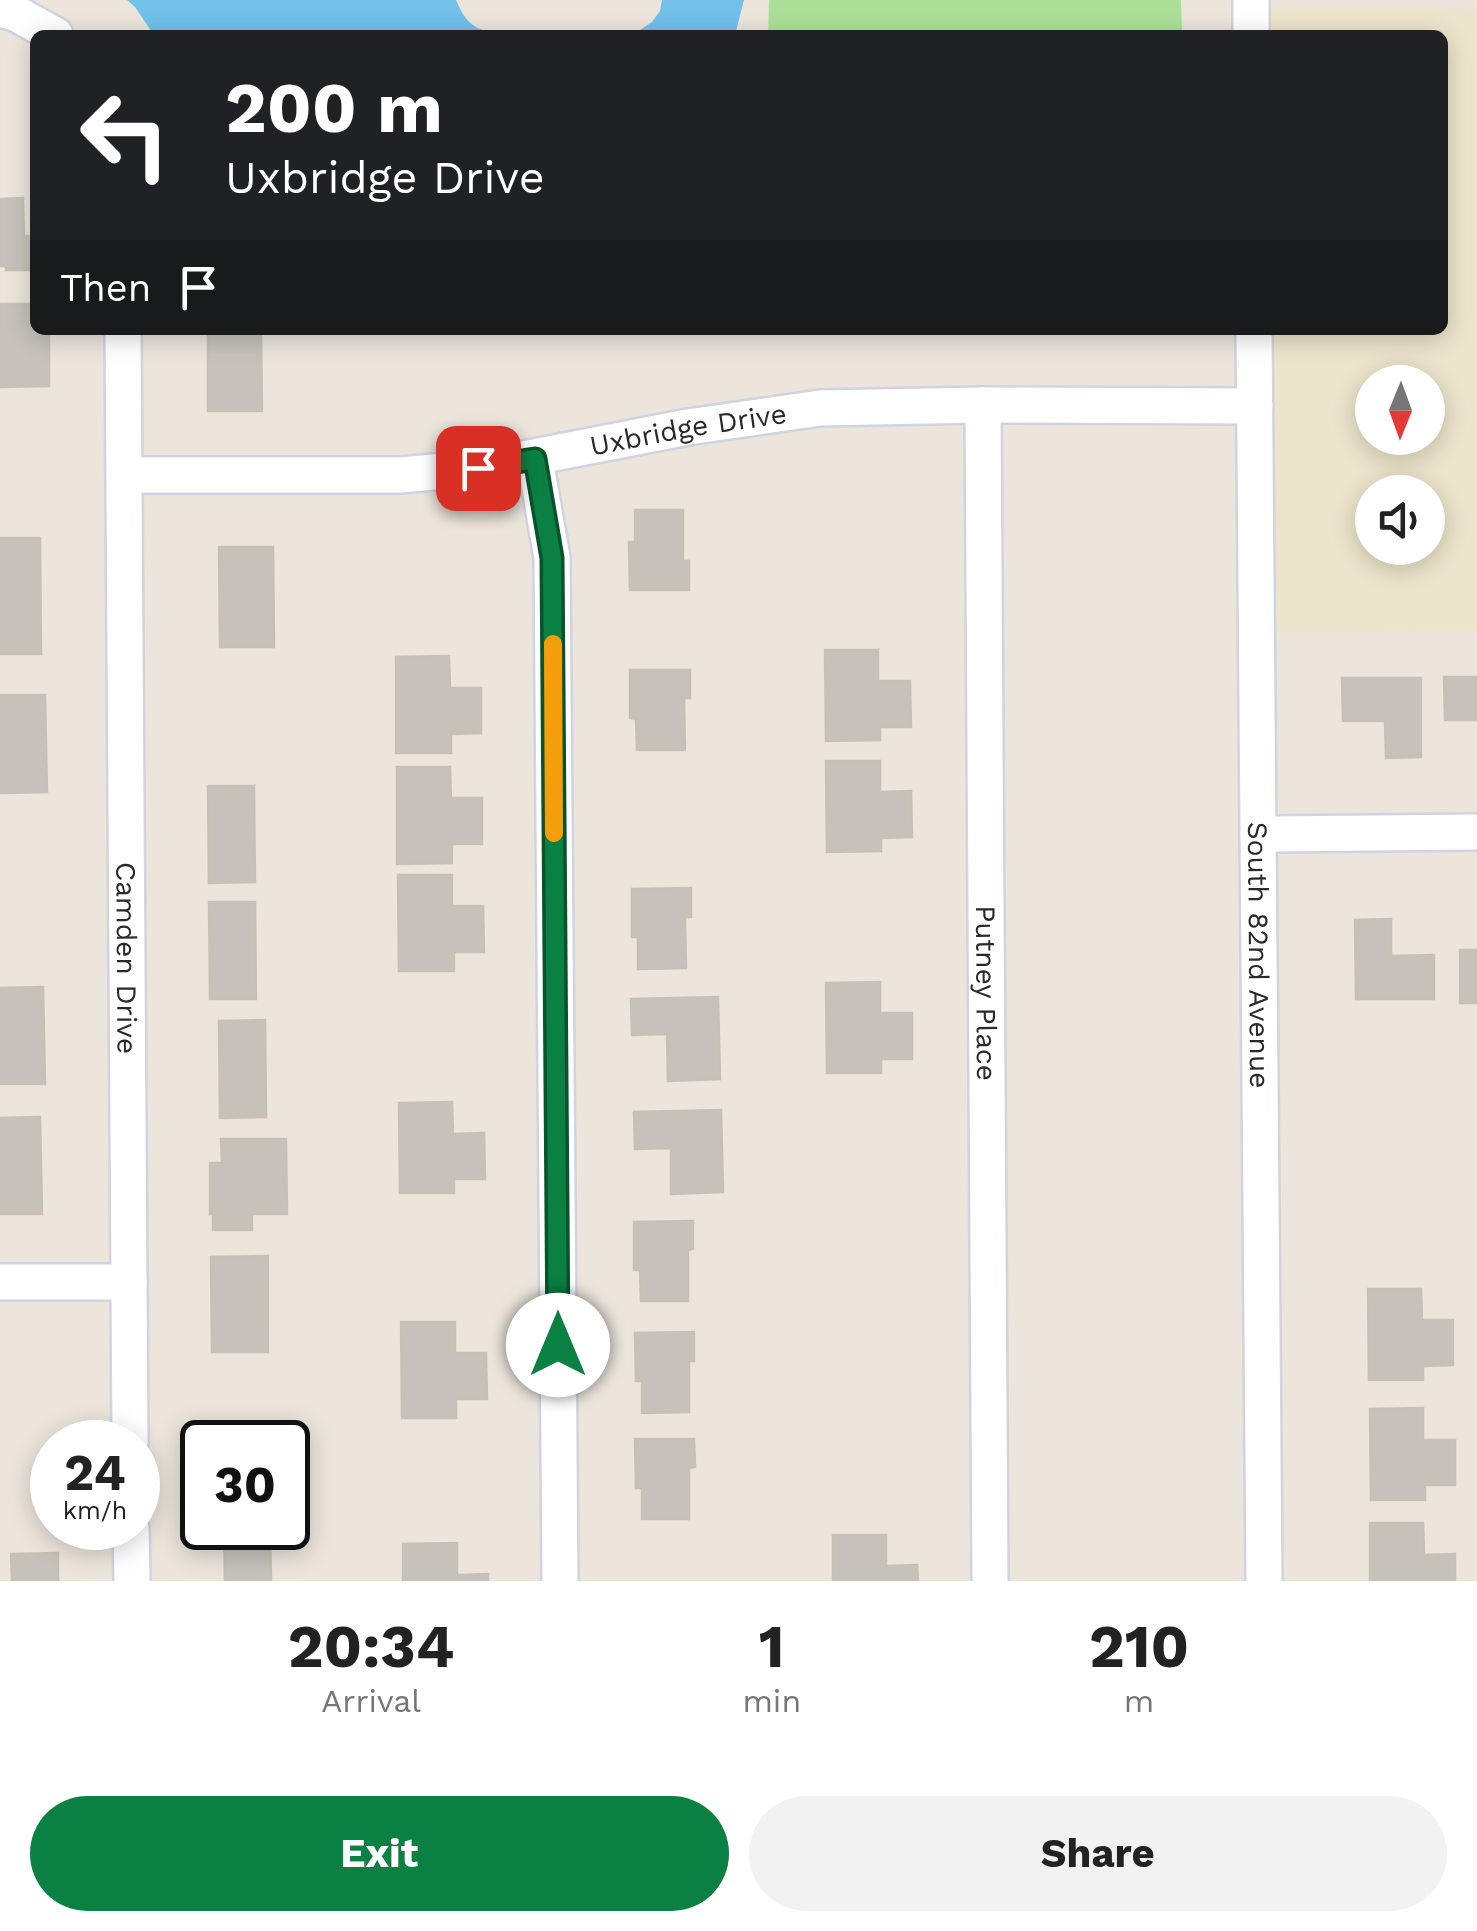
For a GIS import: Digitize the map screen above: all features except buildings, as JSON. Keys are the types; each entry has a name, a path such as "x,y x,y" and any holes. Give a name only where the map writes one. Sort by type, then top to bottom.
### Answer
{"street":[{"path":"1251,0 1252,30"},
{"path":"0,9 15,12 46,30"},
{"name":"Camden Drive","path":"123,335 130,1420"},
{"name":"South 82nd Avenue","path":"1254,335 1264,1581"},
{"name":"Uxbridge Drive","path":"124,475 400,475 478,468 688,427 820,408 984,404 1254,406"},
{"name":"Putney Place","path":"984,404 990,1581"},
{"path":"535,459 552,558 560,1581"},
{"path":"1258,834 1477,832"},
{"path":"0,1282 128,1282"},
{"path":"131,1550 132,1581"}],"shaded area":[{"path":"1264,8 1477,9 1477,630 1272,631 1268,335 1448,335 1448,30 1265,30"}],"green space":[{"path":"769,0 1181,0 1182,30 768,30"}],"water":[{"path":"127,0 456,0 468,21 484,30 151,30"},
{"path":"662,0 744,0 736,30 640,30 652,22"}],"slow traffic":[{"path":"553,644 554,833"}],"route":[{"path":"478,468 535,459 552,558 558,1345"}]}
